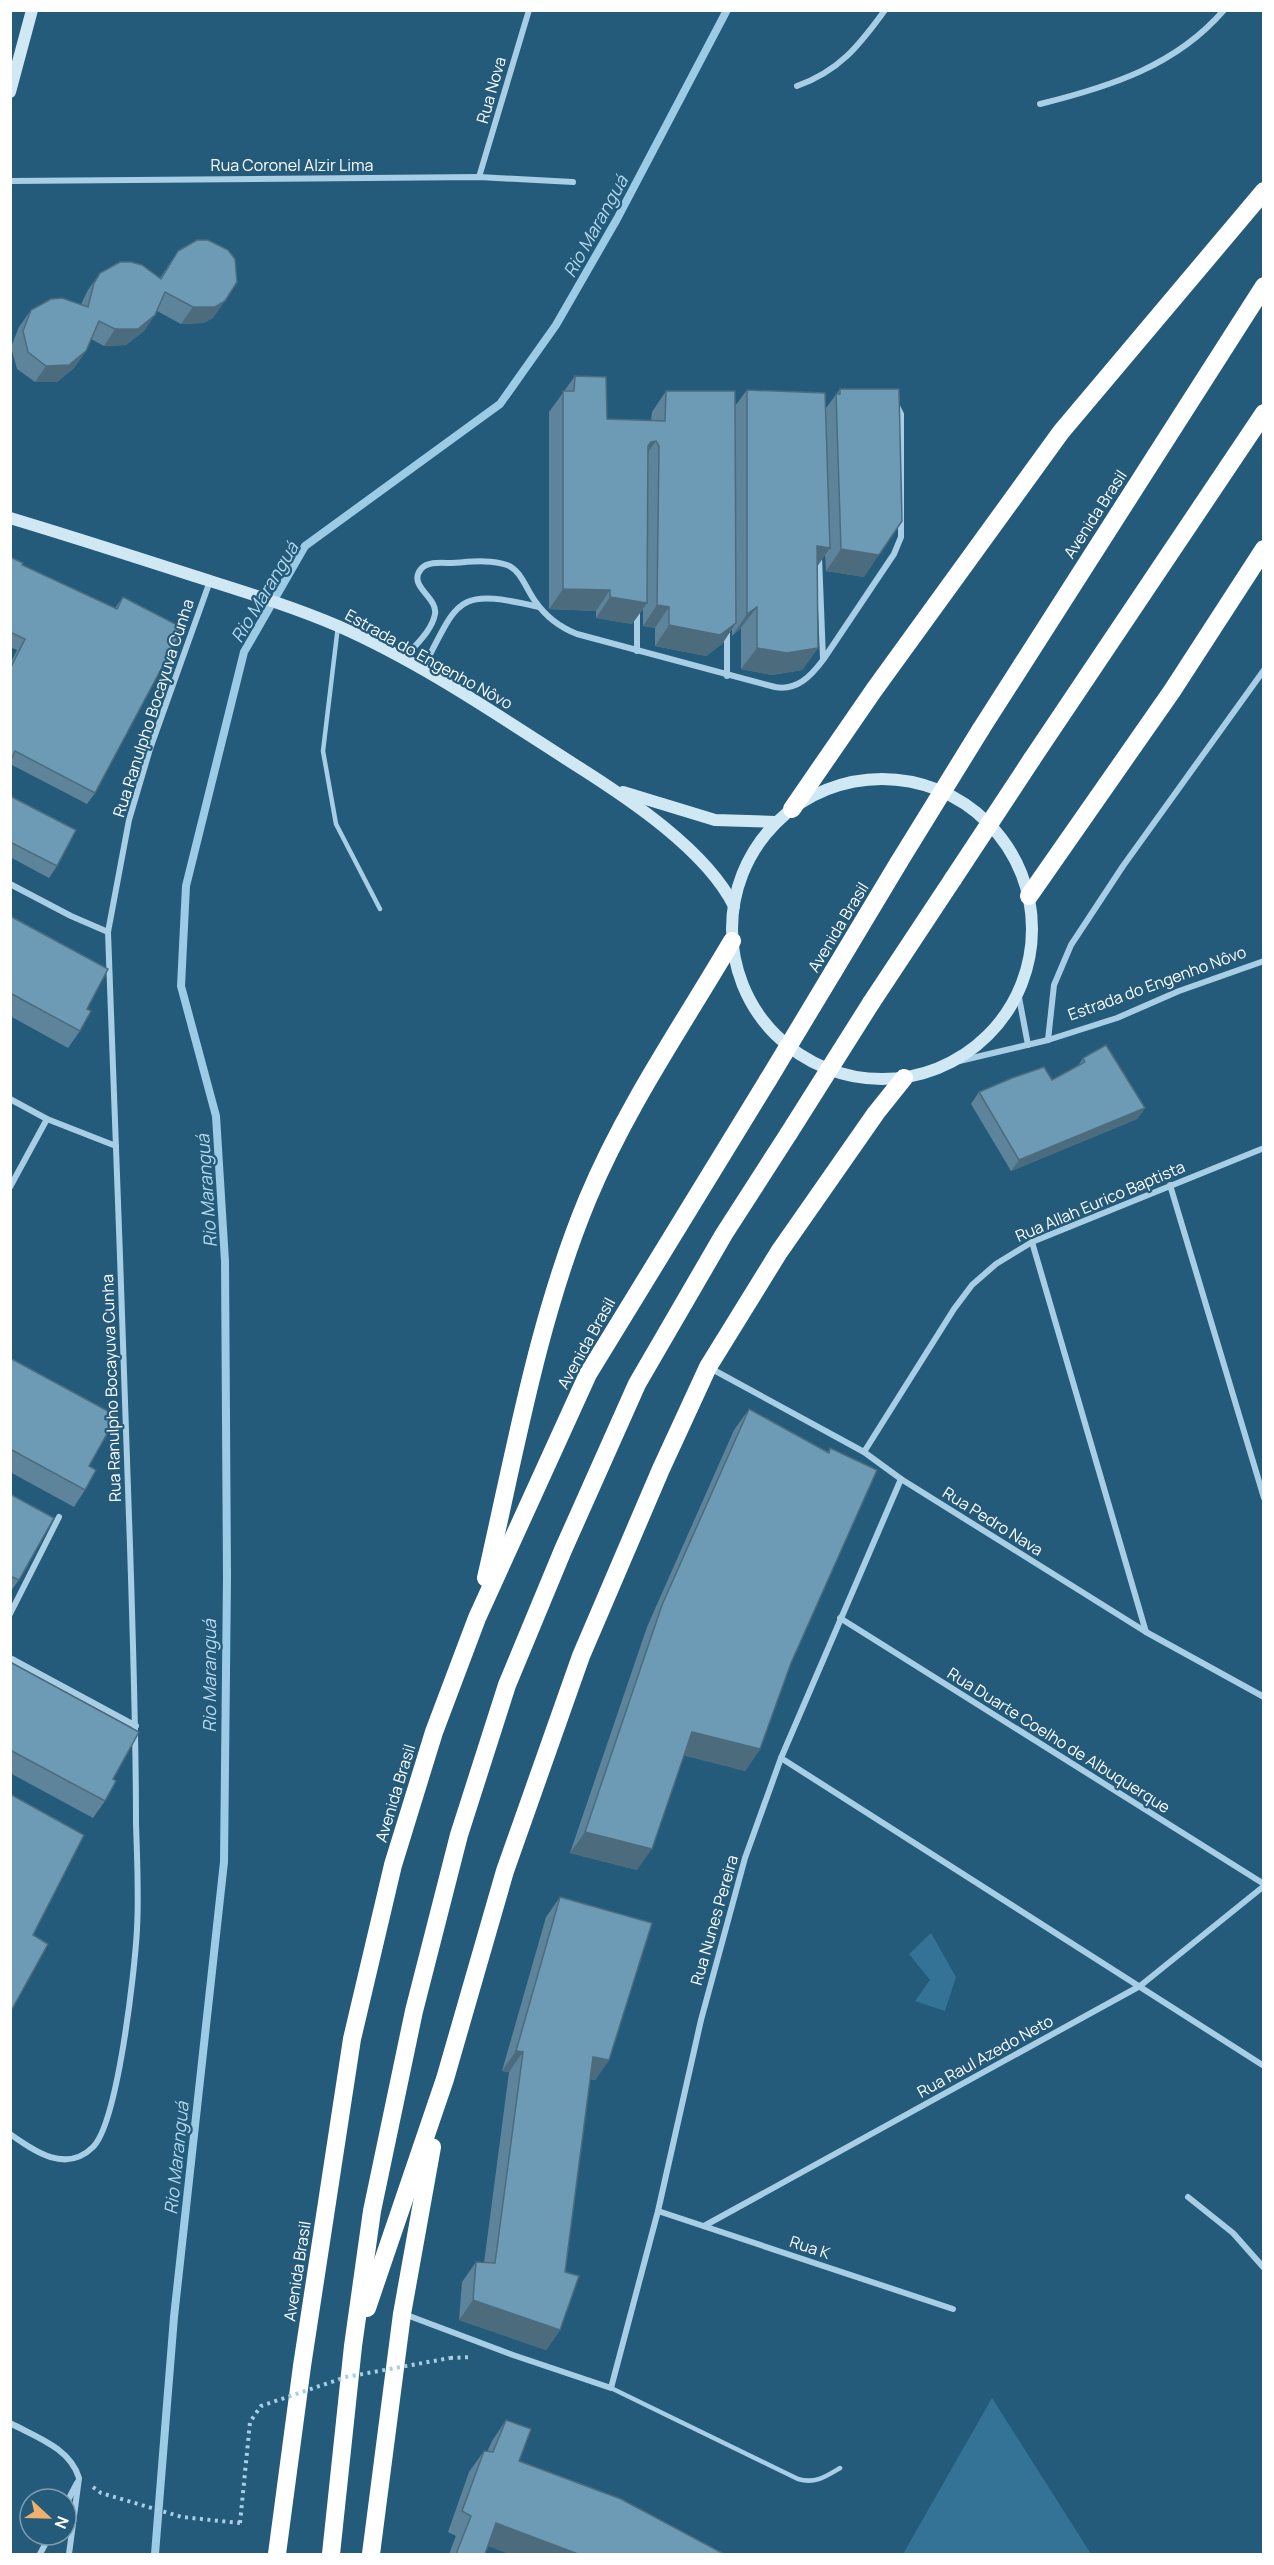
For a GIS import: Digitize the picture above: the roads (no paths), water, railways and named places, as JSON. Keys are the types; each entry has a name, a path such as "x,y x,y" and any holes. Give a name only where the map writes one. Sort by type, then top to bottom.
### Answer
{"highway":[{"path":"792,809 874,690 1061,432 1263,191"},
{"name":"Avenida Brasil","path":"277,2554 302,2366 352,2039 393,1865 434,1732 477,1618 588,1374 981,729 1263,286"},
{"path":"331,2554 353,2346 372,2211 414,2012 459,1835 507,1685 563,1550 638,1384 724,1234 1032,759 1263,413"},
{"path":"1029,896 1172,691 1263,549"},
{"path":"477,1618 532,1376 565,1258 588,1198 619,1132 657,1062 732,941"},
{"path":"353,2346 445,2079 505,1871 581,1656 661,1469 708,1367 779,1252 876,1113 904,1078"},
{"path":"371,2554 402,2314 445,2079"}],"main road":[{"path":"10,92 32,10"},
{"name":"Estrada do Engenho Nôvo","path":"10,518 254,595 338,627 422,670 466,695 613,789 689,848 718,879 734,906"},
{"path":"898,779 934,787 967,805 995,830 1016,861 1029,896 1031,945 1018,992 990,1033 951,1063 904,1078 855,1078 809,1061 770,1030 744,989 732,941 734,906 741,876 756,847 776,822 792,809 824,790 860,780 898,779"},
{"name":"Estrada do Engenho Nôvo","path":"613,789 715,820 776,822"}],"street":[{"name":"Rua Nova","path":"479,177 529,10"},
{"path":"797,86 833,69 862,43 885,10"},
{"path":"1040,104 1114,84 1144,71 1181,50 1224,10"},
{"name":"Rua Coronel Alzir Lima","path":"10,181 479,177 573,182"},
{"path":"403,660 427,631 435,613 435,606 418,582 418,574 422,568 430,564 475,562 508,565 515,569 539,607 563,629 727,676 782,688 800,683 810,676 823,660 894,554 901,537 901,414 894,400"},
{"path":"819,554 823,660"},
{"name":"Rua Ranulpho Bocayuva Cunha","path":"10,2134 40,2155 67,2160 93,2148 107,2121 128,2015 137,1929 135,1726 108,932 129,820 150,749 210,581"},
{"path":"422,670 455,609 465,601 484,597 502,598 539,607"},
{"path":"637,605 637,651"},
{"path":"727,616 727,676"},
{"path":"1048,1040 1054,986 1071,945 1123,866 1263,670"},
{"path":"10,884 71,916 108,932"},
{"name":"Estrada do Engenho Nôvo","path":"951,1063 1048,1040 1117,1018 1263,961"},
{"path":"1018,992 1028,1045"},
{"path":"10,1099 47,1119 116,1146"},
{"path":"10,1187 47,1119"},
{"name":"Rua Allah Eurico Baptista","path":"864,1452 954,1310 972,1285 996,1264 1032,1242 1263,1148"},
{"path":"1170,1185 1263,1498"},
{"path":"1032,1242 1146,1632"},
{"name":"Rua Pedro Nava","path":"708,1367 864,1452 901,1479 1146,1632 1263,1697"},
{"name":"Rua Nunes Pereira","path":"610,2388 658,2211 701,2020 745,1858 781,1758 901,1479"},
{"path":"10,1614 59,1516"},
{"name":"Rua Duarte Coelho de Albuquerque","path":"840,1618 1263,1885"},
{"path":"10,1658 135,1726"},
{"path":"781,1758 1263,2066"},
{"name":"Rua Raul Azedo Neto","path":"704,2226 1140,1986 1263,1885"},
{"path":"1188,2197 1233,2233 1263,2268"},
{"name":"Rua K","path":"658,2211 953,2309"},
{"path":"402,2314 610,2388"},
{"path":"10,2423 57,2448 76,2466 79,2478 69,2554"},
{"path":"74,2487 79,2478"}],"lane":[{"path":"338,627 323,751 336,824 380,909"},
{"path":"610,2388 798,2479 810,2482 821,2480 840,2468"}],"waterway":[{"name":"Rio Maranguá","path":"155,2554 174,2317 224,1862 227,1577 225,1261 216,1116 181,986 186,886 244,652 305,546 500,404 556,325 617,219 727,10"}]}
